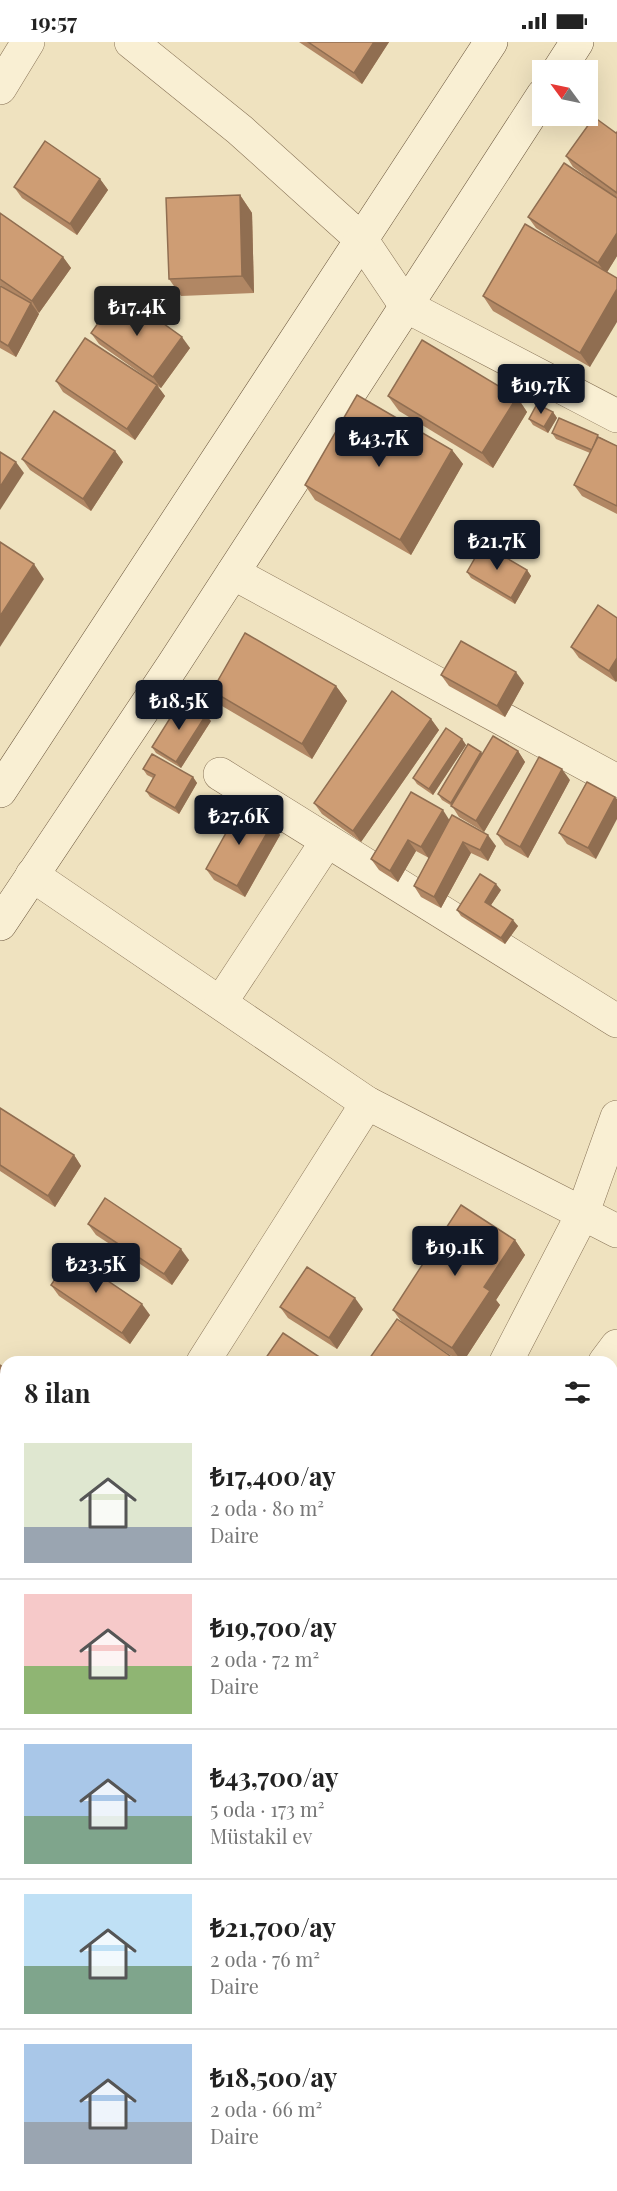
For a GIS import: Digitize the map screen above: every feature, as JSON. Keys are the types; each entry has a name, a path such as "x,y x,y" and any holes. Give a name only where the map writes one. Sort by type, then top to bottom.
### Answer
{"street":[{"path":"0,88 28,42"},
{"path":"131,42 240,130 361,239 406,306 617,416"},
{"path":"4,774 491,42"},
{"path":"565,60 577,42"},
{"path":"0,924 233,573 532,112"},
{"path":"233,573 617,781"},
{"path":"220,774 617,1021"},
{"path":"221,1002 327,841"},
{"path":"32,875 367,1103 617,1231"},
{"path":"207,1356 367,1103"},
{"path":"509,1356 582,1215 617,1117"}],"building":[{"path":"308,42 374,42 354,73"},
{"path":"598,120 617,132 617,193 566,156 588,126 598,126"},
{"path":"45,141 100,179 70,224 14,187"},
{"path":"564,163 617,198 617,233 598,263 528,217"},
{"path":"240,195 242,276 169,279 166,198"},
{"path":"0,213 63,257 32,301 0,279"},
{"path":"525,224 617,278 617,289 580,353 483,296"},
{"path":"0,286 31,303 8,346 0,341"},
{"path":"115,299 134,313 139,306 182,337 153,377 91,333"},
{"path":"85,338 157,385 127,429 56,381"},
{"path":"422,340 517,397 482,453 388,396"},
{"path":"357,395 452,450 400,540 305,485"},
{"path":"537,404 553,412 544,427 529,419"},
{"path":"54,411 115,451 83,499 22,459"},
{"path":"559,418 598,435 592,450 552,433"},
{"path":"598,437 617,446 617,506 574,485"},
{"path":"0,452 16,462 0,487"},
{"path":"0,542 34,564 0,616"},
{"path":"483,544 527,570 511,598 467,572"},
{"path":"598,605 617,618 617,658 609,671 571,647"},
{"path":"245,633 336,686 302,744 212,691"},
{"path":"461,641 516,672 497,706 441,675"},
{"path":"392,691 431,719 353,831 314,803"},
{"path":"182,699 206,715 176,762 152,747"},
{"path":"446,728 462,739 429,789 413,778"},
{"path":"493,736 518,751 476,821 451,806"},
{"path":"468,744 481,752 451,803 438,794"},
{"path":"152,754 193,777 175,808 146,791 155,775 143,769"},
{"path":"539,757 562,769 520,847 497,834"},
{"path":"587,782 615,797 588,848 559,833"},
{"path":"411,792 443,810 421,847 408,840 390,871 371,859"},
{"path":"241,806 272,824 237,886 206,869"},
{"path":"452,815 488,835 480,850 463,842 434,897 414,886"},
{"path":"480,874 496,884 485,902 513,920 501,938 457,910"},
{"path":"0,1108 74,1155 48,1196 0,1165"},
{"path":"105,1198 181,1249 164,1274 88,1224"},
{"path":"461,1205 515,1240 484,1287 490,1291 452,1348 393,1310"},
{"path":"71,1256 142,1304 122,1333 51,1285"},
{"path":"307,1267 355,1298 329,1338 280,1307"},
{"path":"397,1319 450,1356 371,1356"},
{"path":"283,1333 318,1356 267,1356"}]}
